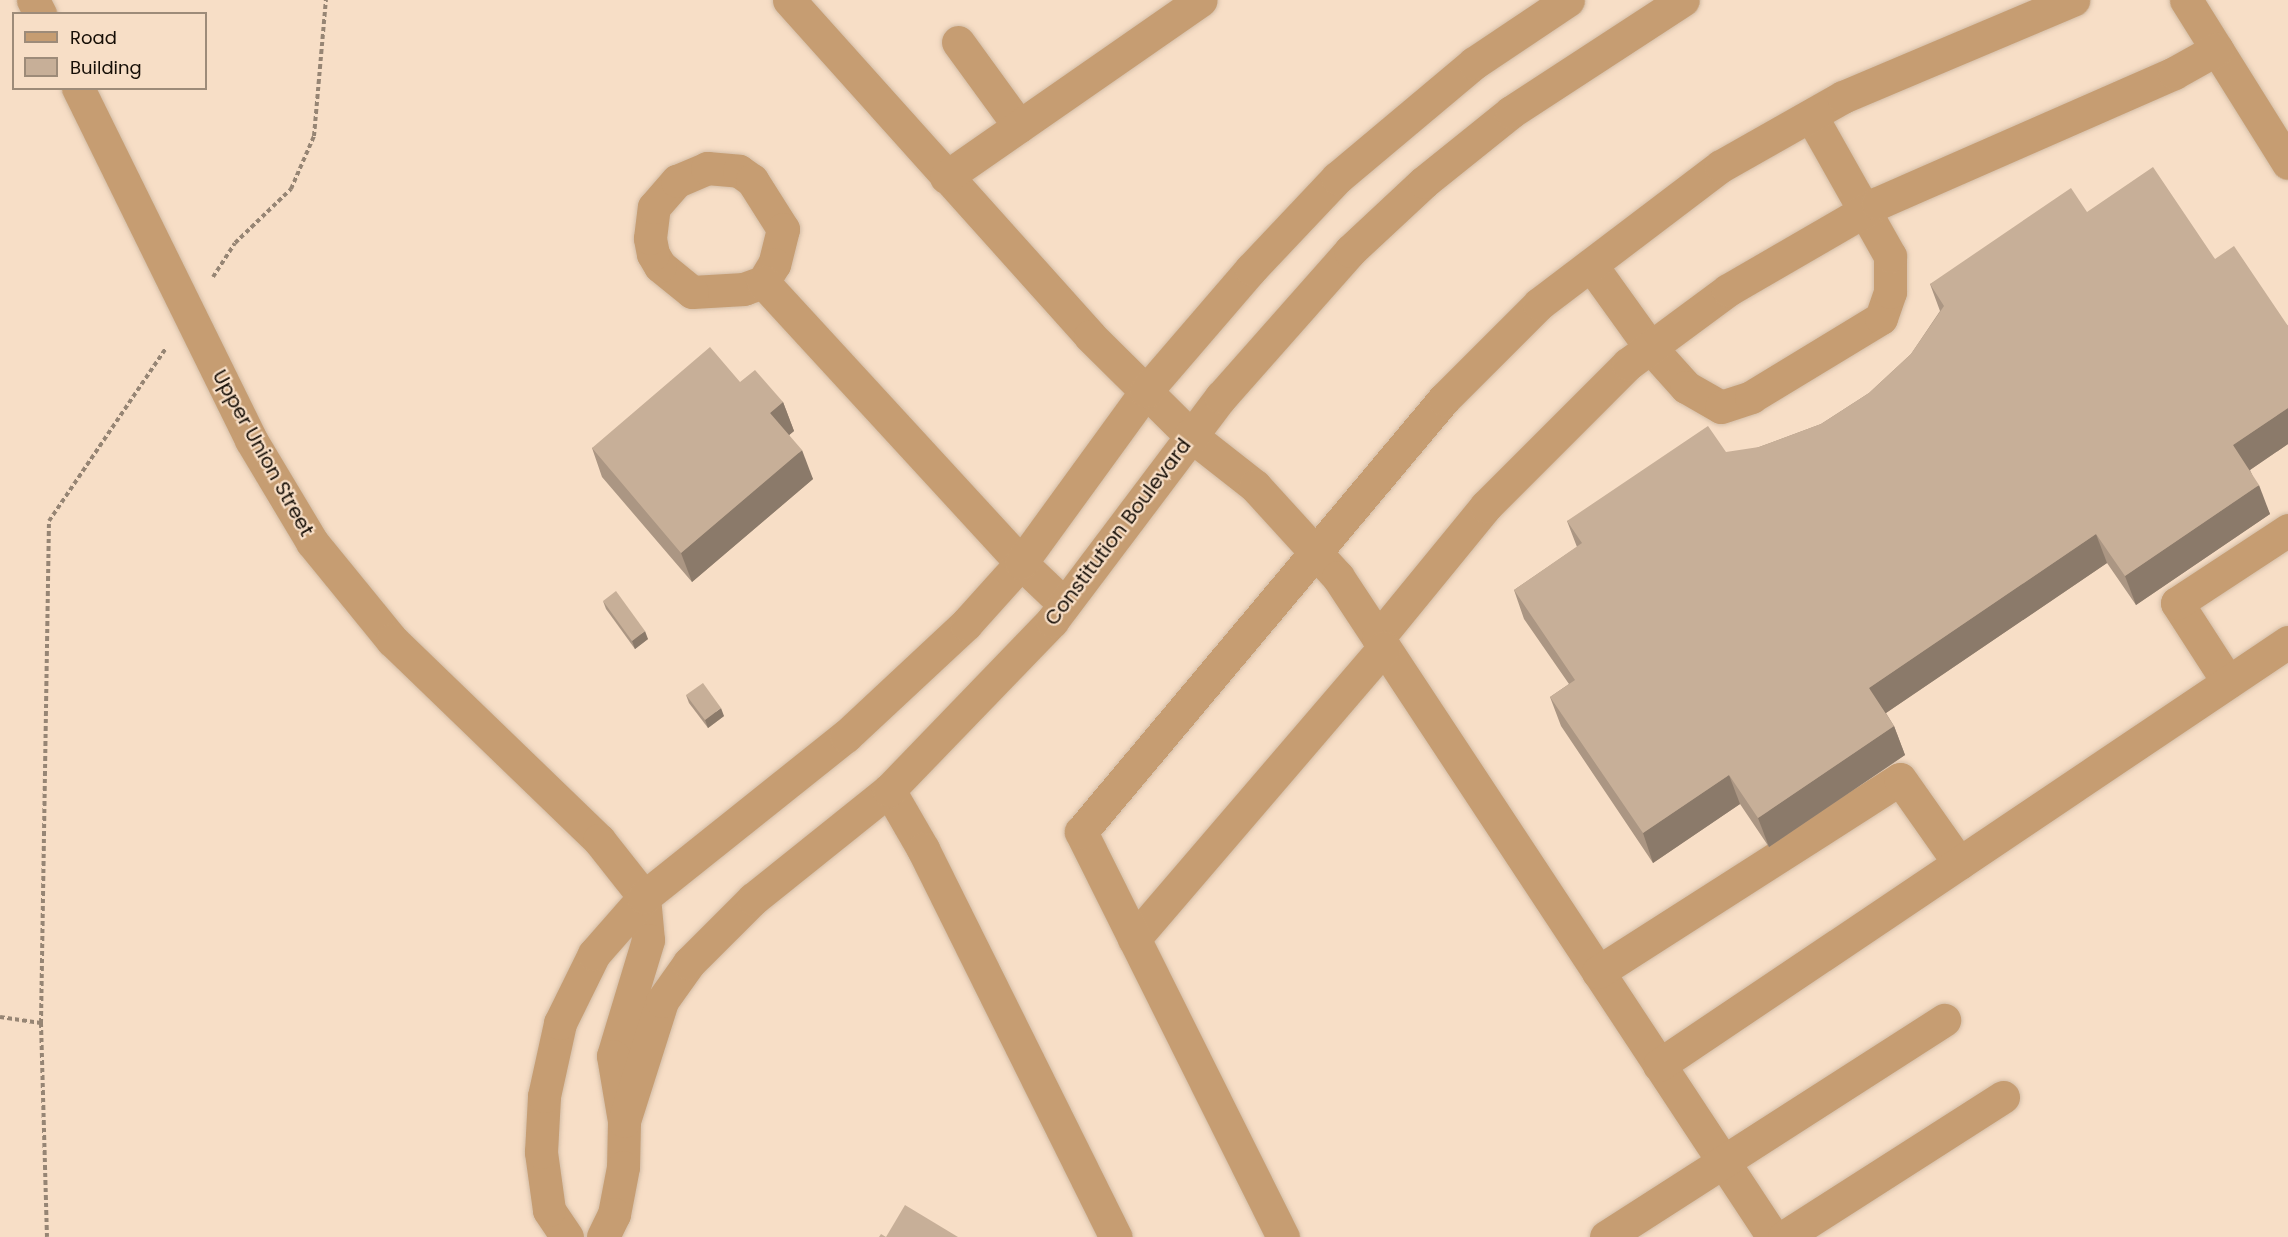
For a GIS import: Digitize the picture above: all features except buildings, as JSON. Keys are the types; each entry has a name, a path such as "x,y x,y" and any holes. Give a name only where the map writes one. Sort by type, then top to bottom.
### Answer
{"street":[{"path":"790,0 1090,336 1190,435 1255,486 1338,577 1773,1237"},
{"path":"946,177 1201,0"},
{"path":"567,1237 549,1210 541,1152 550,1056 560,1023 594,954 644,897 873,713 966,624 1020,563 1146,391 1251,268 1337,178 1474,63 1568,0"},
{"name":"Constitution Boulevard","path":"624,1121 662,1001 689,963 753,899 889,790 1052,621 1190,435 1350,251 1424,182 1511,112 1683,0"},
{"path":"1283,1237 1081,832 1317,555 1444,399 1539,304 1721,166 1843,97 2073,0"},
{"path":"2186,0 2288,163"},
{"path":"958,42 1019,126"},
{"path":"1134,939 1381,643 1486,506 1628,364 1728,290 1862,212 2174,74 2217,49"},
{"name":"Upper Union Street","path":"79,90 188,314 281,493 347,588 440,689 599,840 644,897"},
{"path":"1591,265 1650,347 1686,387 1721,407 1751,397 1881,318 1890,292 1890,256 1862,212 1810,116"},
{"path":"763,282 1020,563 1064,604"},
{"path":"2228,682 2177,603 2288,530"},
{"path":"1659,1065 2288,642"},
{"path":"1598,972 1900,778 1959,863"},
{"path":"889,790 923,849 1116,1237"},
{"path":"603,1237 614,1214 623,1167 624,1121 613,1056 648,940 644,897"},
{"path":"1606,1237 1944,1020"},
{"path":"1784,1237 2003,1097"}],"path":[{"path":"47,1237 41,1023 49,521 235,243 291,189 314,136 326,0"},
{"path":"0,1017 41,1023"}]}
